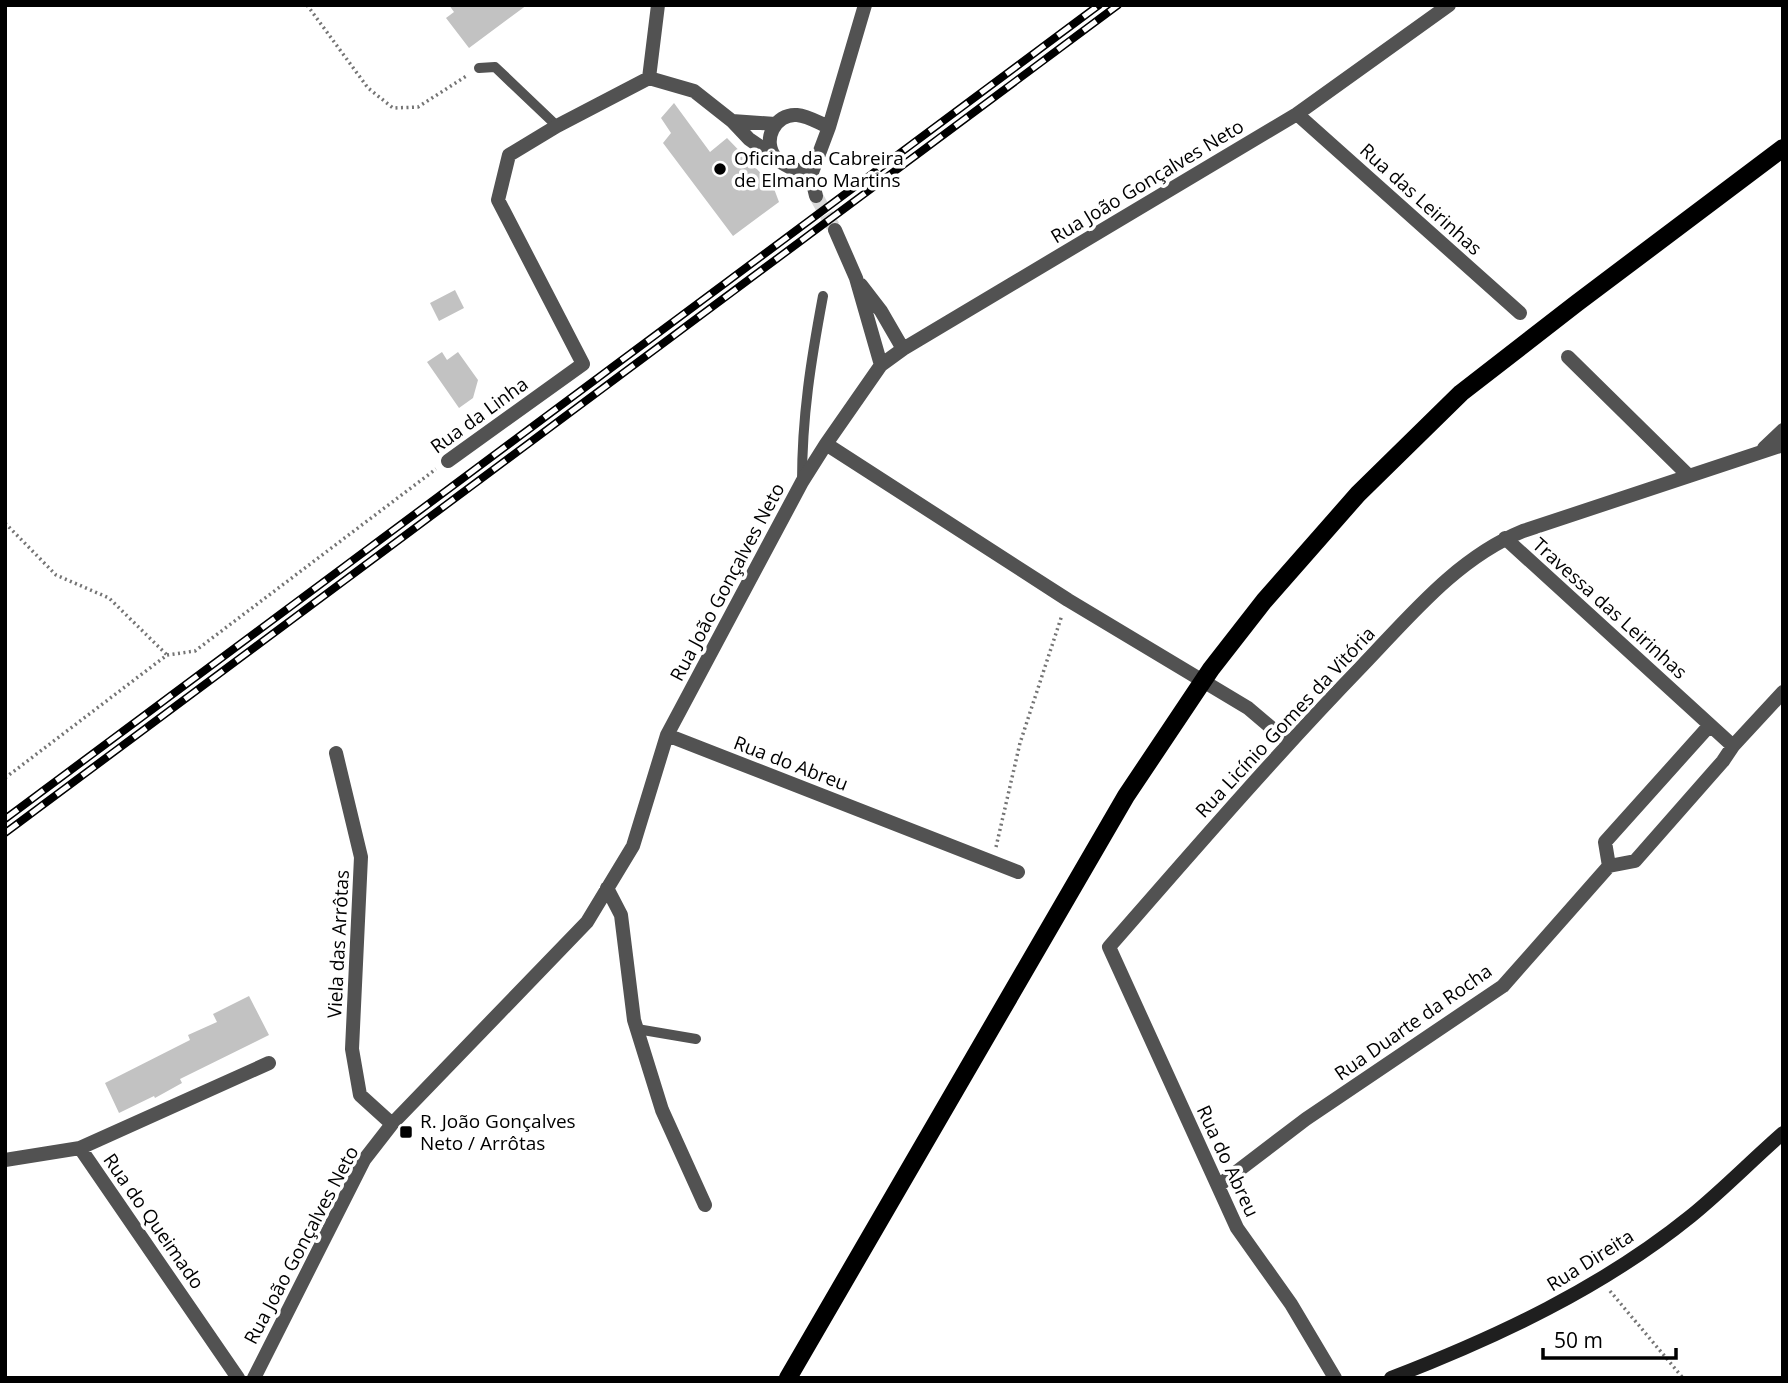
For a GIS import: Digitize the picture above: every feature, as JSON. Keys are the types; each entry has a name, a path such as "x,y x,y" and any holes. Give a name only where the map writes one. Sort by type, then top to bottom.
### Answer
{"main road":[{"path":"788,1378 1126,796 1211,669 1264,601 1358,494 1461,393 1783,148"},
{"name":"Rua Direita","path":"1391,1378 1454,1353 1555,1305 1636,1256 1692,1216 1783,1133"}],"street":[{"path":"658,5 649,78 694,91 732,121 749,139 784,164 811,175"},
{"path":"816,196 811,175 829,127 865,5"},
{"name":"Rua João Gonçalves Neto","path":"254,1378 364,1160 392,1124 587,922 633,846 667,735 802,482 825,444 881,365 903,349 1297,114 1449,5"},
{"name":"Rua da Linha","path":"447,461 583,364 498,200 509,155 557,126 649,78"},
{"path":"775,157 770,146 770,135 775,124 784,117 795,114 829,127"},
{"name":"Rua das Leirinhas","path":"1297,114 1520,313"},
{"path":"732,121 775,124"},
{"path":"835,230 856,278 881,365"},
{"path":"856,278 881,311 903,349"},
{"path":"1568,357 1689,476 1783,445"},
{"path":"1755,455 1783,430"},
{"path":"825,444 1068,600 1248,708 1288,742"},
{"name":"Travessa das Leirinhas","path":"1689,476 1505,538 1733,746"},
{"name":"Rua Licínio Gomes da Vitória","path":"1109,947 1288,742 1441,583 1505,538"},
{"path":"1710,725 1605,842 1609,866 1635,861 1783,692"},
{"name":"Rua do Abreu","path":"667,735 1018,872"},
{"name":"Viela das Arrôtas","path":"336,753 361,857 352,1049 360,1096 392,1124"},
{"name":"Rua Duarte da Rocha","path":"1218,1186 1307,1119 1503,986 1609,866"},
{"path":"607,888 621,915 637,1029 662,1110 705,1205"},
{"name":"Rua do Abreu","path":"1109,947 1237,1228 1291,1304 1335,1378"},
{"path":"80,1148 269,1063"},
{"name":"Rua do Queimado","path":"5,1160 80,1148 238,1378"}],"lane":[{"path":"479,68 495,67 557,126"},
{"path":"802,482 802,429 812,352 823,296"},
{"path":"637,1029 696,1039"}],"path":[{"path":"307,5 368,88 393,108 418,107 479,68"},
{"name":"Rua da Linha","path":"5,778 167,655 195,651 447,461"},
{"path":"5,523 56,575 109,598 167,655"},
{"path":"993,863 1020,743 1068,600"},
{"path":"1599,1279 1683,1378"}],"building":[{"path":"449,5 527,5 469,48 446,18 454,12"},
{"name":"Oficina da Cabreira de Elmano Martins","path":"674,103 710,152 727,138 773,186 779,202 733,236 663,143 671,133 661,118"},
{"path":"455,290 464,308 439,321 430,303"},
{"path":"442,352 447,360 458,352 478,380 473,398 459,408 427,362"},
{"path":"249,996 269,1035 180,1079 182,1083 155,1098 154,1096 119,1113 105,1083 190,1040 188,1035 217,1022 213,1014"}],"tunnel":[{"path":"816,196 835,230"}],"railway":[{"path":"5,819 1099,5"},
{"path":"5,833 1118,5"}],"place":[{"name":"Oficina da Cabreira de Elmano Martins","path":"720,169"},
{"name":"R. João Gonçalves Neto / Arrôtas","path":"406,1132"}]}
